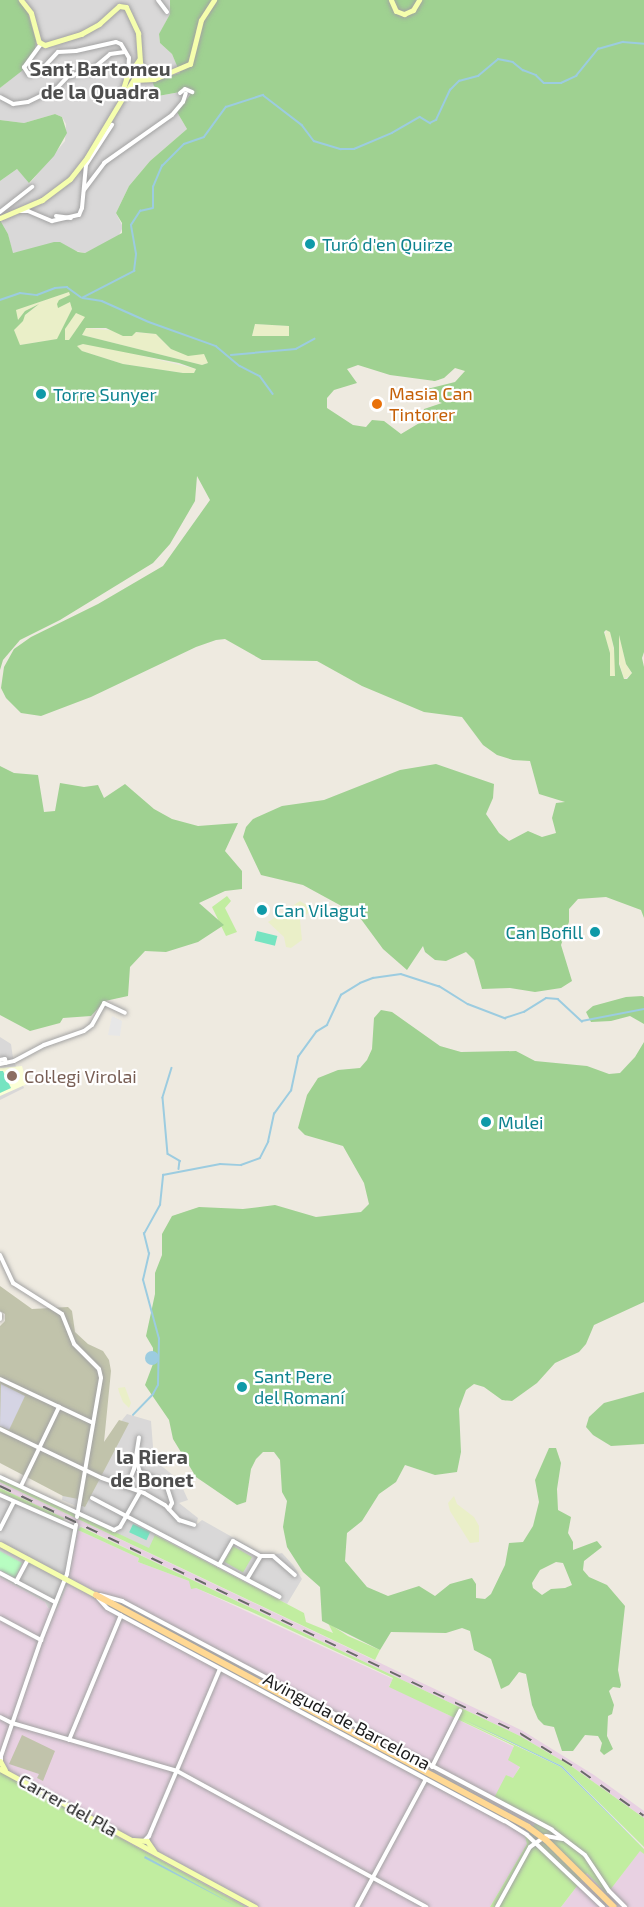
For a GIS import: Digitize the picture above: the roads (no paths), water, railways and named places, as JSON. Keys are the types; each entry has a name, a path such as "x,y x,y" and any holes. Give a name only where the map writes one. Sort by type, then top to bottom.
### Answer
{"main road":[{"path":"21,0 31,13 41,44 51,44 81,34 122,6 129,11 138,33 138,75"},
{"path":"129,81 159,77 190,64 201,20 214,0"},
{"path":"391,0 396,11 404,14 413,10 419,0"},
{"path":"138,64 147,77"},
{"path":"123,92 138,64"},
{"path":"118,105 129,80 138,75 147,77"},
{"path":"0,218 13,207 29,210 36,203 61,188 78,170 118,105 129,81 138,75"},
{"name":"Avinguda de Barcelona","path":"0,1544 96,1595 114,1609 485,1803 543,1838 614,1907"},
{"name":"Carrer del Pla","path":"1,1763 132,1840 146,1843 155,1852 255,1907"}],"street":[{"path":"158,0 167,12"},
{"path":"41,44 24,67 29,75 43,68 58,52 76,51 116,42 121,44 130,61 129,81"},
{"path":"0,97 13,104 28,102 57,88 70,74 90,71 110,54 125,52"},
{"path":"180,93 185,89 192,92"},
{"path":"83,191 104,162 172,115 183,102 186,93"},
{"path":"29,210 52,221 72,218 82,210 87,164 112,125"},
{"path":"0,212 13,207 32,187"},
{"path":"56,216 72,218"},
{"path":"0,1062 6,1063 44,1045 84,1031 92,1025 104,1003 125,1013"},
{"path":"0,1255 13,1283 62,1314 74,1344 98,1366 100,1378 77,1515"},
{"path":"0,1379 93,1423"},
{"path":"21,1486 59,1407"},
{"path":"0,1429 102,1478 140,1492 169,1509 179,1520 194,1525"},
{"path":"127,1487 139,1437"},
{"path":"135,1457 140,1472 166,1484 172,1503 169,1509"},
{"path":"0,1476 77,1515 117,1530 140,1492"},
{"path":"0,1495 75,1527 64,1578 40,1640 1,1763"},
{"path":"92,1498 280,1598"},
{"path":"0,1529 14,1502"},
{"path":"219,1565 232,1541 260,1556 273,1556 295,1575"},
{"path":"247,1579 260,1556"},
{"path":"16,1582 28,1559"},
{"path":"0,1574 55,1602"},
{"name":"Avinguda de Barcelona","path":"96,1595 105,1595 127,1604 566,1840 586,1856 609,1891 623,1906"},
{"path":"114,1609 119,1602 127,1604"},
{"name":"Avinguda de Barcelona","path":"114,1609 121,1615 223,1667 505,1821 535,1842 603,1907"},
{"path":"69,1740 121,1615"},
{"path":"0,1618 40,1640"},
{"path":"146,1843 223,1667"},
{"path":"432,1767 460,1711"},
{"path":"0,1717 12,1723 177,1771 426,1907"},
{"path":"357,1907 426,1779"},
{"name":"Avinguda de Barcelona","path":"485,1803 505,1821"},
{"name":"Avinguda de Barcelona","path":"543,1838 553,1836 566,1840"},
{"path":"497,1907 535,1842 543,1838"}],"water":[{"path":"152,1351 157,1353 159,1358 157,1363 152,1365 147,1363 145,1358 147,1353"},
{"path":"461,1718 562,1766 644,1849 561,1767"},
{"path":"145,1856 238,1907 144,1858"}],"waterway":[{"path":"82,298 134,271 136,254 131,225 140,211 153,208 153,187 162,166 184,144 204,137 226,107 263,95 302,125 314,141 341,149 354,149 392,133 420,117 430,123 436,120 450,90 459,81 478,76 498,59 513,62 523,70 536,75 544,83 561,83 576,76 598,49 623,42 644,44"},
{"path":"0,300 20,293 37,295 55,288 67,287 81,297"},
{"path":"83,298 102,301 149,322 216,346 240,366 260,376 273,394"},
{"path":"231,355 296,349 314,339"},
{"path":"133,1415 153,1394 158,1385 159,1339 143,1280 149,1254 144,1234 160,1205 163,1175 220,1164 241,1165 260,1158 268,1142 274,1114 291,1091 298,1057 316,1032 327,1025 341,995 373,978 401,974 439,986 468,1004 505,1018 524,1012 546,998 558,999 582,1021 644,1009"},
{"path":"172,1068 163,1098 168,1154 180,1161 179,1169"}],"railway":[{"path":"0,1486 521,1734 581,1771 644,1816"}],"place":[{"name":"Turó d'en Quirze","path":"310,244"},
{"name":"Torre Sunyer","path":"41,394"},
{"name":"Masia Can Tintorer","path":"377,404"},
{"name":"Can Vilagut","path":"262,910"},
{"name":"Can Bofill","path":"595,932"},
{"name":"Col·legi Virolai","path":"12,1076"},
{"name":"Mulei","path":"486,1122"},
{"name":"Sant Pere del Romaní","path":"242,1387"}],"district":[{"name":"Sant Bartomeu de la Quadra","path":"100,80"},
{"name":"la Riera de Bonet","path":"152,1468"}]}
